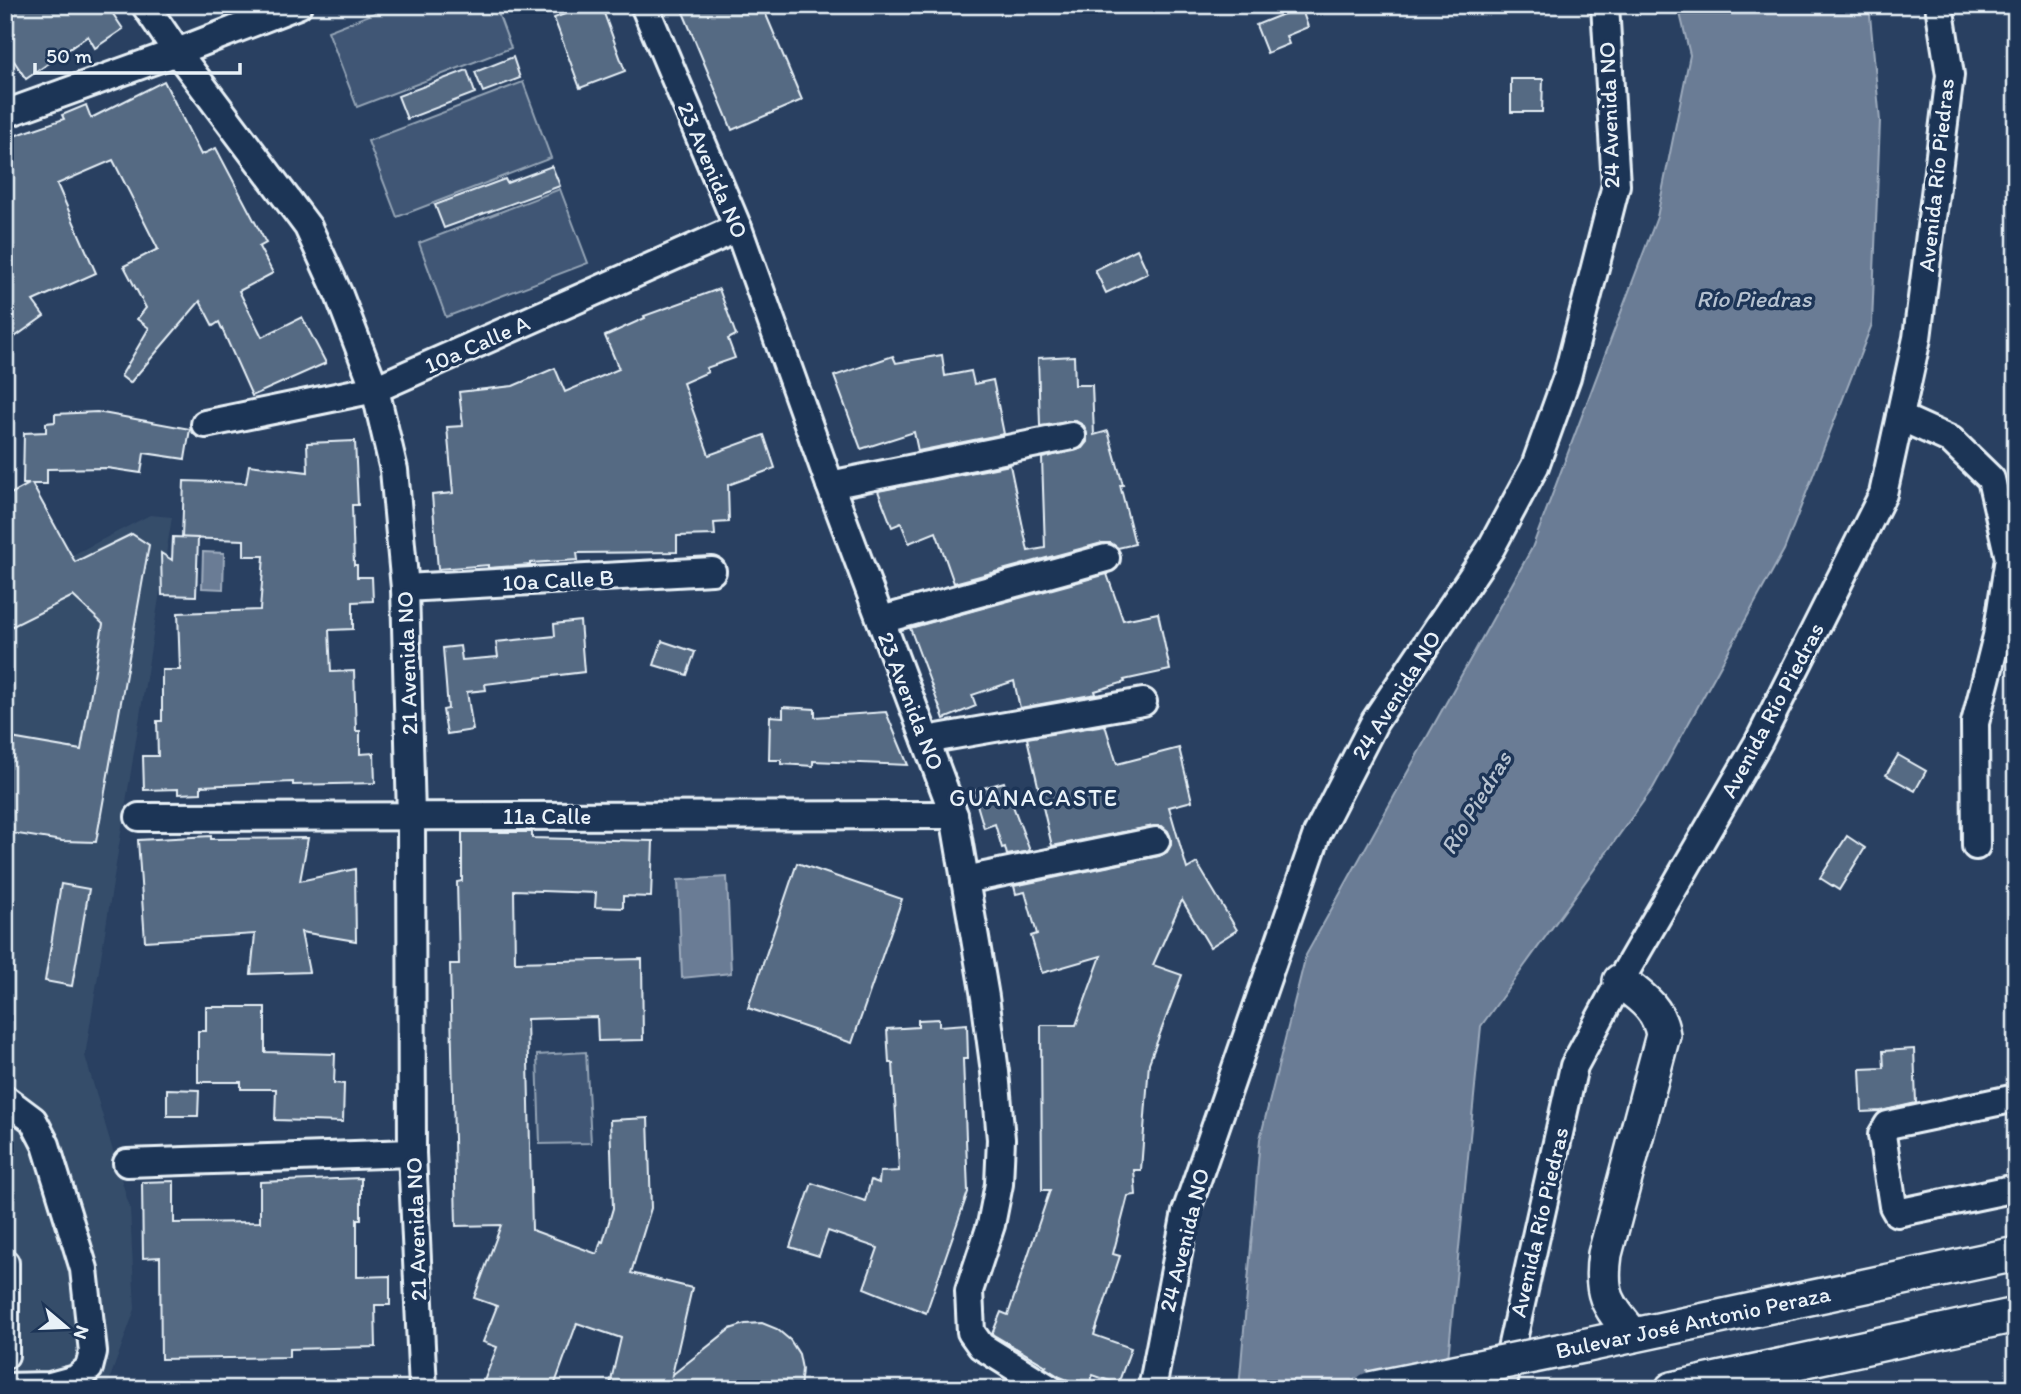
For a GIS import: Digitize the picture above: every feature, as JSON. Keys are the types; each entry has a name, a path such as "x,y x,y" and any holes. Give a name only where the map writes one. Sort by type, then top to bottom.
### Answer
{"main road":[{"path":"1620,981 1651,1005 1657,1014 1663,1035 1605,1254 1602,1275 1609,1305 1633,1335"},
{"name":"Bulevar José Antonio Peraza","path":"1370,1389 2016,1254"},
{"path":"1672,1389 1723,1382 2016,1315"}],"street":[{"name":"21 Avenida NO","path":"145,5 308,227 339,295 375,389 394,470 405,588 411,817 412,1153 423,1389"},
{"path":"5,114 298,5"},
{"name":"23 Avenida NO","path":"644,5 738,228 830,485 954,816 985,997 1001,1139 997,1198 970,1291 971,1332 981,1346 1051,1389"},
{"name":"24 Avenida NO","path":"1152,1389 1186,1212 1317,834 1375,721 1491,548 1535,466 1567,377 1616,185 1605,5"},
{"name":"Avenida Río Piedras","path":"1502,1389 1574,1066 1759,741 1883,494 1917,338 1950,75 1939,5"},
{"name":"10a Calle A","path":"205,424 375,389 738,228"},
{"path":"1900,417 1951,440 1991,479 2009,558 1997,636 1975,723 1976,846"},
{"path":"830,485 1072,436"},
{"path":"881,620 1106,558"},
{"name":"10a Calle B","path":"405,588 712,571"},
{"path":"926,740 1143,702"},
{"name":"11a Calle","path":"139,817 954,816"},
{"path":"965,880 1156,841"},
{"path":"2016,1098 1888,1125 1882,1135 1892,1206 1897,1213 2016,1188"},
{"path":"5,1099 33,1120 46,1145 84,1269 93,1352 89,1368 76,1379 50,1386 5,1387"},
{"path":"127,1163 412,1153"},
{"path":"5,1263 5,1355"}],"shaded area":[{"path":"395,5 495,5 511,48 357,107 328,31"},
{"path":"523,82 551,158 397,217 368,141"},
{"path":"560,189 588,263 446,317 419,243"},
{"path":"150,515 172,517 85,1056 130,1209 135,1309 106,1389 5,1389 5,590"},
{"path":"586,1052 591,1143 540,1144 537,1055"}],"water":[{"name":"Río Piedras","path":"1678,5 1869,5 1880,121 1872,324 1784,550 1653,788 1481,1026 1445,1389 1239,1389 1260,1139 1306,955 1532,548 1657,217 1690,55"},
{"path":"203,552 224,553 223,589 202,588"},
{"path":"727,877 731,973 682,978 678,880"}],"building":[{"path":"5,5 107,5 123,29 95,48 88,36 26,79 14,61 5,66"},
{"path":"589,5 601,5 625,71 580,88 554,18"},
{"path":"680,5 762,5 802,100 732,130"},
{"path":"1301,7 1308,27 1286,36 1289,44 1267,53 1256,25"},
{"path":"513,57 520,78 483,92 475,72"},
{"path":"467,70 475,93 407,119 398,96"},
{"path":"1511,79 1543,79 1542,112 1511,112"},
{"path":"164,81 201,155 216,148 266,243 259,247 273,273 239,291 262,337 302,317 326,363 252,396 219,322 213,326 200,301 130,383 121,376 149,328 137,319 146,308 124,266 158,249 113,160 57,184 96,273 33,301 44,316 5,344 5,139 64,119 62,115 86,105 91,118"},
{"path":"552,166 560,186 444,228 435,205 505,179 507,183"},
{"path":"1137,249 1148,273 1106,293 1095,270"},
{"path":"719,289 736,335 728,339 735,358 706,368 708,372 683,383 709,455 764,435 775,468 728,485 729,522 714,523 715,535 677,536 677,552 577,553 578,560 488,568 488,565 438,569 432,495 453,493 447,427 463,426 459,392 513,386 555,368 565,392 619,369 605,336 645,318 644,316"},
{"path":"942,355 945,376 971,371 974,384 993,380 1004,434 918,451 914,432 861,449 834,376 893,356 896,363"},
{"path":"1074,356 1075,385 1092,385 1094,435 1108,431 1135,544 1118,548 1111,543 1102,543 954,583 936,532 909,543 901,523 892,527 878,491 1010,465 1028,551 1045,548 1042,458 1082,448 1087,442 1087,434 1084,426 1076,421 1040,426 1038,358"},
{"path":"97,412 190,429 185,459 144,453 141,473 107,468 47,469 47,484 32,484 75,562 132,534 149,545 96,842 62,841 5,832 5,737 81,750 103,624 73,596 5,630 5,497 29,484 23,484 24,433 46,432 46,423 55,422 55,414"},
{"path":"355,441 358,505 352,505 354,565 357,565 357,577 372,577 373,601 353,602 353,629 329,630 331,672 354,671 356,731 360,731 360,754 374,753 375,783 293,785 293,782 201,786 201,793 178,794 178,789 144,790 143,756 158,756 157,721 162,721 162,670 180,670 178,613 260,610 264,556 244,556 244,540 182,538 184,481 246,483 249,465 308,472 307,443"},
{"path":"173,537 198,538 196,596 162,595 161,553 172,560"},
{"path":"1107,574 1123,620 1158,613 1170,670 1124,680 1125,682 1095,691 1096,694 1020,708 1014,681 972,695 976,706 944,719 910,628"},
{"path":"580,621 584,672 485,684 486,690 467,692 473,730 447,734 443,710 448,709 443,648 460,646 462,660 498,657 496,642 555,636 554,624"},
{"path":"662,641 695,652 687,675 654,665"},
{"path":"783,707 815,709 815,717 886,712 908,765 813,761 813,766 781,764 781,760 769,760 770,716 783,717"},
{"path":"1105,725 1117,764 1179,748 1192,801 1169,807 1187,869 1197,863 1237,930 1210,947 1182,900 1153,965 1182,975 1149,1063 1141,1170 1134,1170 1136,1195 1128,1196 1113,1254 1120,1256 1094,1335 1131,1348 1118,1384 1093,1375 1088,1388 1060,1377 992,1334 1001,1312 1008,1315 1050,1190 1042,1190 1041,1025 1076,1025 1101,956 1042,973 1031,936 1037,934 1025,892 1016,894 1014,886 1159,856 1167,852 1171,845 1168,831 1162,826 1154,826 1052,846 1027,738"},
{"path":"1898,755 1926,771 1915,791 1886,775"},
{"path":"1004,782 1030,851 1007,855 1005,847 1002,848 995,824 984,828 973,791"},
{"path":"462,832 532,832 532,838 653,841 651,897 623,896 623,908 595,907 596,893 514,890 515,962 642,959 643,1040 598,1041 597,1017 527,1019 532,1230 597,1254 613,1208 610,1120 648,1118 651,1208 631,1273 692,1288 672,1375 730,1329 745,1324 762,1323 777,1329 790,1340 799,1354 802,1369 800,1389 609,1389 621,1338 577,1323 553,1389 481,1389 497,1347 483,1342 497,1306 474,1298 501,1225 456,1226 450,964 459,964 457,882 462,881"},
{"path":"211,836 211,839 308,838 300,881 355,869 356,941 301,932 309,972 251,974 255,934 145,941 138,840"},
{"path":"1847,836 1865,848 1839,890 1820,878"},
{"path":"797,863 902,899 852,1043 748,1008"},
{"path":"61,884 89,889 72,986 45,981"},
{"path":"206,1007 265,1007 265,1052 335,1054 334,1083 344,1084 343,1122 275,1120 276,1089 241,1089 241,1082 198,1082 198,1031 206,1031"},
{"path":"939,1019 939,1026 967,1024 968,1059 963,1059 968,1192 926,1313 864,1288 878,1248 828,1231 819,1256 790,1247 812,1183 865,1201 871,1180 879,1183 880,1172 899,1171 893,1063 889,1063 887,1029 918,1027 918,1020"},
{"path":"1914,1049 1916,1103 1881,1111 1862,1112 1860,1069 1884,1068 1883,1051"},
{"path":"167,1089 199,1090 198,1116 167,1116"},
{"path":"361,1178 361,1219 357,1219 357,1277 390,1276 390,1305 375,1305 376,1347 289,1349 289,1357 161,1359 160,1257 143,1258 142,1182 174,1181 174,1223 260,1222 260,1182"}],"district":[{"name":"GUANACASTE","path":"1034,798"}]}
